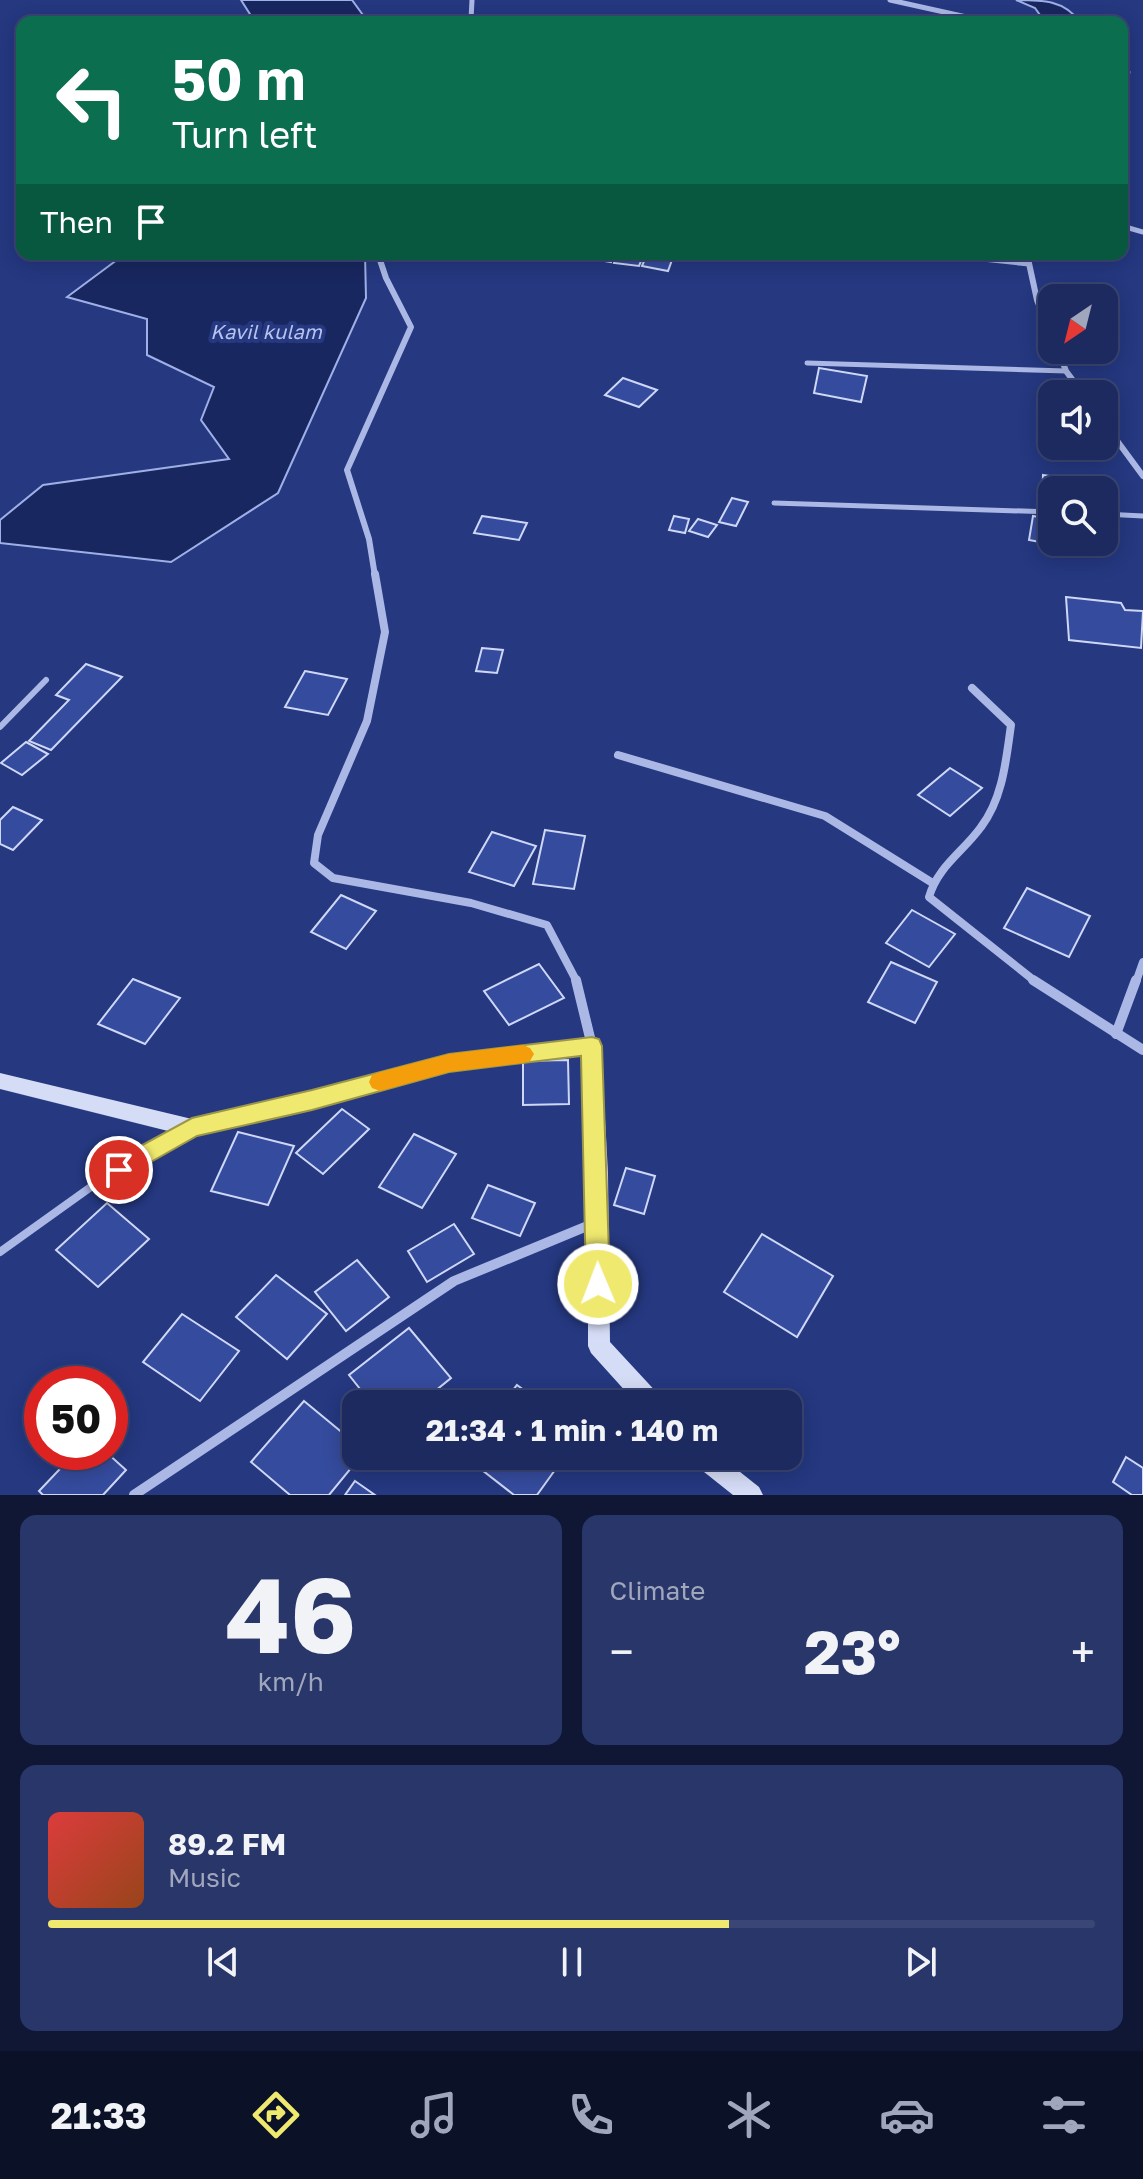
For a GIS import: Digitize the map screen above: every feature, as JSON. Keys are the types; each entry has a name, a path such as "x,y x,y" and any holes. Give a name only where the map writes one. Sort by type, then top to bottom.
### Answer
{"main road":[{"path":"0,1081 192,1128 449,1063 592,1046 599,1346 639,1390"},
{"path":"720,1470 751,1495"}],"street":[{"path":"890,0 962,16"},
{"path":"380,260 411,327 392,376 347,470 369,539 385,632 367,721 318,835 314,863 333,878 471,903 547,925 579,985 592,1046"},
{"path":"1028,260 1038,302"},
{"path":"1063,364 1073,380"},
{"path":"1118,442 1143,476"},
{"path":"972,688 1011,725 1003,774 989,817 931,882 929,897 964,929 1067,1006 1143,1050"},
{"path":"618,755 825,816 931,882"},
{"path":"1116,1034 1143,962"},
{"path":"134,1495 454,1281 598,1221"}],"lane":[{"path":"991,260 1029,264"},
{"path":"807,363 1066,371"},
{"path":"774,503 1038,512"},
{"path":"1118,515 1143,516"},
{"path":"0,727 46,680"},
{"path":"0,1252 95,1184 192,1128"}],"water":[{"path":"241,0 352,0 364,16 251,16"},
{"path":"1016,0 1060,5 1075,16 1041,16 1035,8"},
{"name":"Kavil kulam","path":"117,260 365,260 366,298 278,493 171,562 0,543 0,520 43,485 229,459 201,420 214,387 147,355 147,319 67,297"}],"building":[{"path":"615,260 642,260 639,266 614,263"},
{"path":"644,260 672,260 668,271 642,266"},
{"path":"819,368 867,376 861,402 814,393"},
{"path":"623,378 657,390 639,407 605,395"},
{"path":"732,498 748,502 736,526 719,522"},
{"path":"482,516 527,523 519,540 474,533"},
{"path":"674,516 689,519 685,533 669,530"},
{"path":"1033,516 1038,517 1038,542 1029,540"},
{"path":"698,519 717,525 708,537 689,531"},
{"path":"1066,597 1121,603 1125,610 1143,611 1141,648 1069,640"},
{"path":"482,648 503,650 497,673 476,671"},
{"path":"86,664 122,677 51,750 29,741 69,700 56,695"},
{"path":"305,671 347,679 328,715 285,707"},
{"path":"26,742 48,754 22,775 1,763"},
{"path":"950,768 982,788 950,816 918,795"},
{"path":"13,807 42,820 13,850 0,844 0,820"},
{"path":"545,830 585,836 574,889 533,884"},
{"path":"492,832 536,846 514,886 469,872"},
{"path":"1027,888 1090,916 1069,957 1004,928"},
{"path":"341,895 376,911 346,949 311,932"},
{"path":"912,910 955,934 929,967 886,943"},
{"path":"891,962 937,982 915,1023 868,1002"},
{"path":"539,964 564,998 509,1025 484,991"},
{"path":"133,979 180,998 145,1044 98,1024"},
{"path":"568,1060 569,1104 523,1105 523,1061"},
{"path":"342,1109 369,1129 323,1174 296,1153"},
{"path":"238,1132 294,1146 268,1205 211,1191"},
{"path":"414,1134 456,1154 422,1208 379,1187"},
{"path":"626,1168 655,1176 644,1214 614,1205"},
{"path":"488,1185 535,1203 520,1236 472,1218"},
{"path":"107,1203 149,1239 98,1287 56,1250"},
{"path":"454,1224 474,1254 427,1282 408,1251"},
{"path":"762,1234 833,1276 797,1337 724,1292"},
{"path":"357,1260 389,1297 346,1331 315,1292"},
{"path":"276,1275 327,1314 287,1359 236,1317"},
{"path":"182,1314 239,1351 200,1401 143,1362"},
{"path":"409,1328 451,1378 436,1390 361,1390 349,1375"},
{"path":"304,1401 342,1432 342,1470 350,1470 329,1495 290,1495 251,1462"},
{"path":"1126,1457 1143,1468 1143,1495 1132,1495 1113,1482"},
{"path":"59,1470 126,1470 103,1495 43,1495 39,1491"},
{"path":"482,1470 555,1470 537,1495 514,1495"},
{"path":"355,1481 375,1495 345,1495"}],"slow traffic":[{"path":"380,1082 449,1063 523,1054"}],"route":[{"path":"119,1170 192,1128 449,1063 592,1046 598,1173 598,1284"}]}
